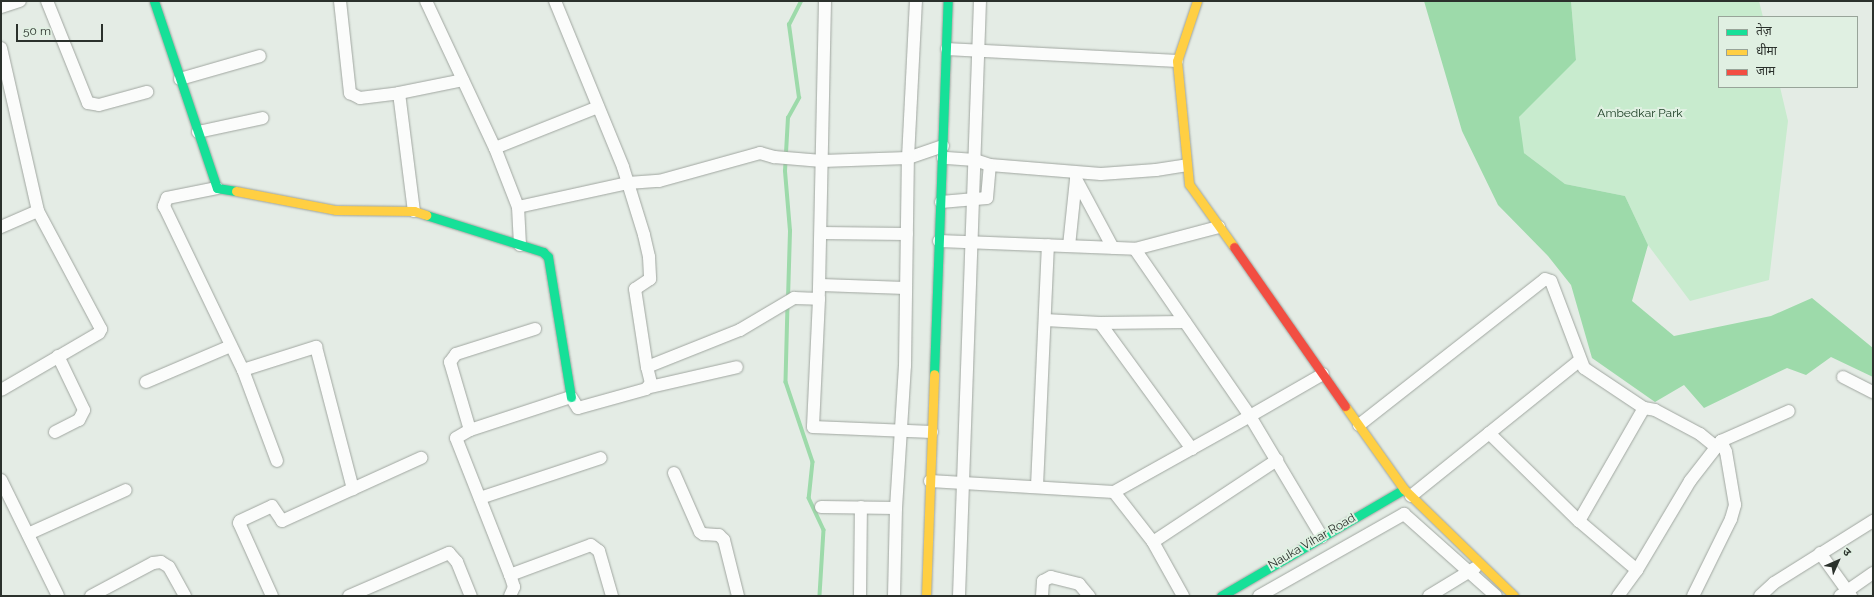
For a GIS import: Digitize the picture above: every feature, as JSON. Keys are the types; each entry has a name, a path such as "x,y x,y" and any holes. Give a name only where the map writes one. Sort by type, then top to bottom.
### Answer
{"street":[{"path":"1,7 20,1"},
{"path":"47,1 88,103 99,105 147,92"},
{"path":"154,1 217,188"},
{"path":"340,1 350,93 360,98 399,93 463,80"},
{"path":"426,1 495,148 518,207 520,244"},
{"path":"555,1 628,182 649,257 650,279 635,289 650,387"},
{"path":"825,1 820,285 813,427 932,432"},
{"path":"894,596 896,508 901,430 906,288 908,158 916,1"},
{"path":"926,596 948,1"},
{"path":"959,596 980,1"},
{"path":"1197,1 1177,60 1189,184 1407,492 1514,596"},
{"path":"1,48 38,210 101,327 99,333 1,390"},
{"path":"947,49 1177,60"},
{"path":"180,79 260,56"},
{"path":"399,93 414,211"},
{"path":"495,148 598,107"},
{"path":"198,132 263,118"},
{"path":"518,207 628,182 659,181 760,153 791,160 822,161 908,158 943,146"},
{"path":"943,158 975,160 990,165 1077,176 1156,170 1186,165"},
{"path":"941,202 986,198 990,165"},
{"path":"1069,246 1077,176"},
{"path":"1077,176 1113,248"},
{"path":"277,461 243,370 164,202 168,198 217,188 336,210 414,211 543,252 548,258 571,397 578,408 650,387 737,366"},
{"path":"1,227 38,210"},
{"path":"940,241 1135,249 1219,227"},
{"path":"821,233 907,234"},
{"path":"1037,486 1048,245"},
{"path":"1135,249 1250,416 1322,536"},
{"path":"1359,425 1545,280 1551,281 1584,368 1644,408 1662,413 1718,444 1731,472 1735,504 1728,525 1693,596"},
{"path":"820,285 906,288"},
{"path":"647,367 740,330 790,301 819,299"},
{"path":"1045,320 1100,324 1185,322"},
{"path":"1100,324 1192,449"},
{"path":"470,430 450,362 452,357 535,330"},
{"path":"146,382 231,346"},
{"path":"243,370 316,347 353,489"},
{"path":"55,432 80,420 84,410 58,356"},
{"path":"1407,492 1489,433 1580,360"},
{"path":"930,481 1037,486 1114,492 1323,374"},
{"path":"1843,377 1873,392"},
{"path":"510,596 514,587 510,575 456,438 470,430 571,397"},
{"path":"1579,520 1644,408"},
{"path":"1618,596 1637,570 1690,481 1718,444 1789,411"},
{"path":"1489,433 1579,520 1637,570"},
{"path":"272,596 239,523 240,520 272,506 282,521 421,458"},
{"path":"480,498 601,458"},
{"path":"1153,542 1277,460"},
{"path":"674,473 700,532 703,534 719,535 724,540 738,596"},
{"path":"1,480 58,596"},
{"path":"28,534 126,490"},
{"path":"1114,492 1153,542 1183,596"},
{"name":"Nauka Vihar Road","path":"1221,596 1322,536 1407,492"},
{"path":"820,507 896,508"},
{"path":"860,596 861,507"},
{"path":"1259,596 1404,514 1496,596"},
{"path":"1760,596 1774,583 1873,521"},
{"path":"510,575 592,545 599,551 612,596"},
{"path":"349,596 449,553 457,562 470,596"},
{"path":"1820,553 1846,594 1873,573"},
{"path":"91,596 153,563 161,562 169,567 185,596"},
{"path":"1429,596 1482,564"},
{"path":"1042,596 1043,581 1051,577 1079,584 1088,596"}],"green space":[{"name":"Ambedkar Park","path":"1571,1 1759,1 1763,16 1718,16 1718,88 1780,88 1788,121 1769,280 1690,301 1648,245 1625,196 1565,184 1524,153 1516,135 1519,117 1547,79 1576,60"}],"shaded area":[{"path":"1424,1 1571,1 1576,60 1519,117 1524,153 1565,184 1625,196 1648,245 1632,301 1674,336 1771,316 1812,298 1873,348 1873,377 1831,357 1806,375 1787,368 1704,408 1684,385 1655,402 1592,358 1571,285 1548,256 1498,205 1462,131"}],"waterway":[{"path":"788,299 790,231 785,171 788,118 799,98 789,25 801,1"},
{"path":"788,305 786,382 813,462 809,498 824,530 820,596"}],"traffic: fast":[{"path":"154,1 217,188 236,191"},
{"path":"934,374 948,1"},
{"path":"426,215 543,252 548,257 571,397"},
{"path":"1221,596 1404,489"}],"traffic: slow":[{"path":"1197,1 1177,61 1189,184 1234,247"},
{"path":"236,191 336,210 414,211 426,215"},
{"path":"926,596 934,374"},
{"path":"1345,406 1404,489 1514,596"}],"traffic: jam":[{"path":"1234,247 1345,406"}]}
